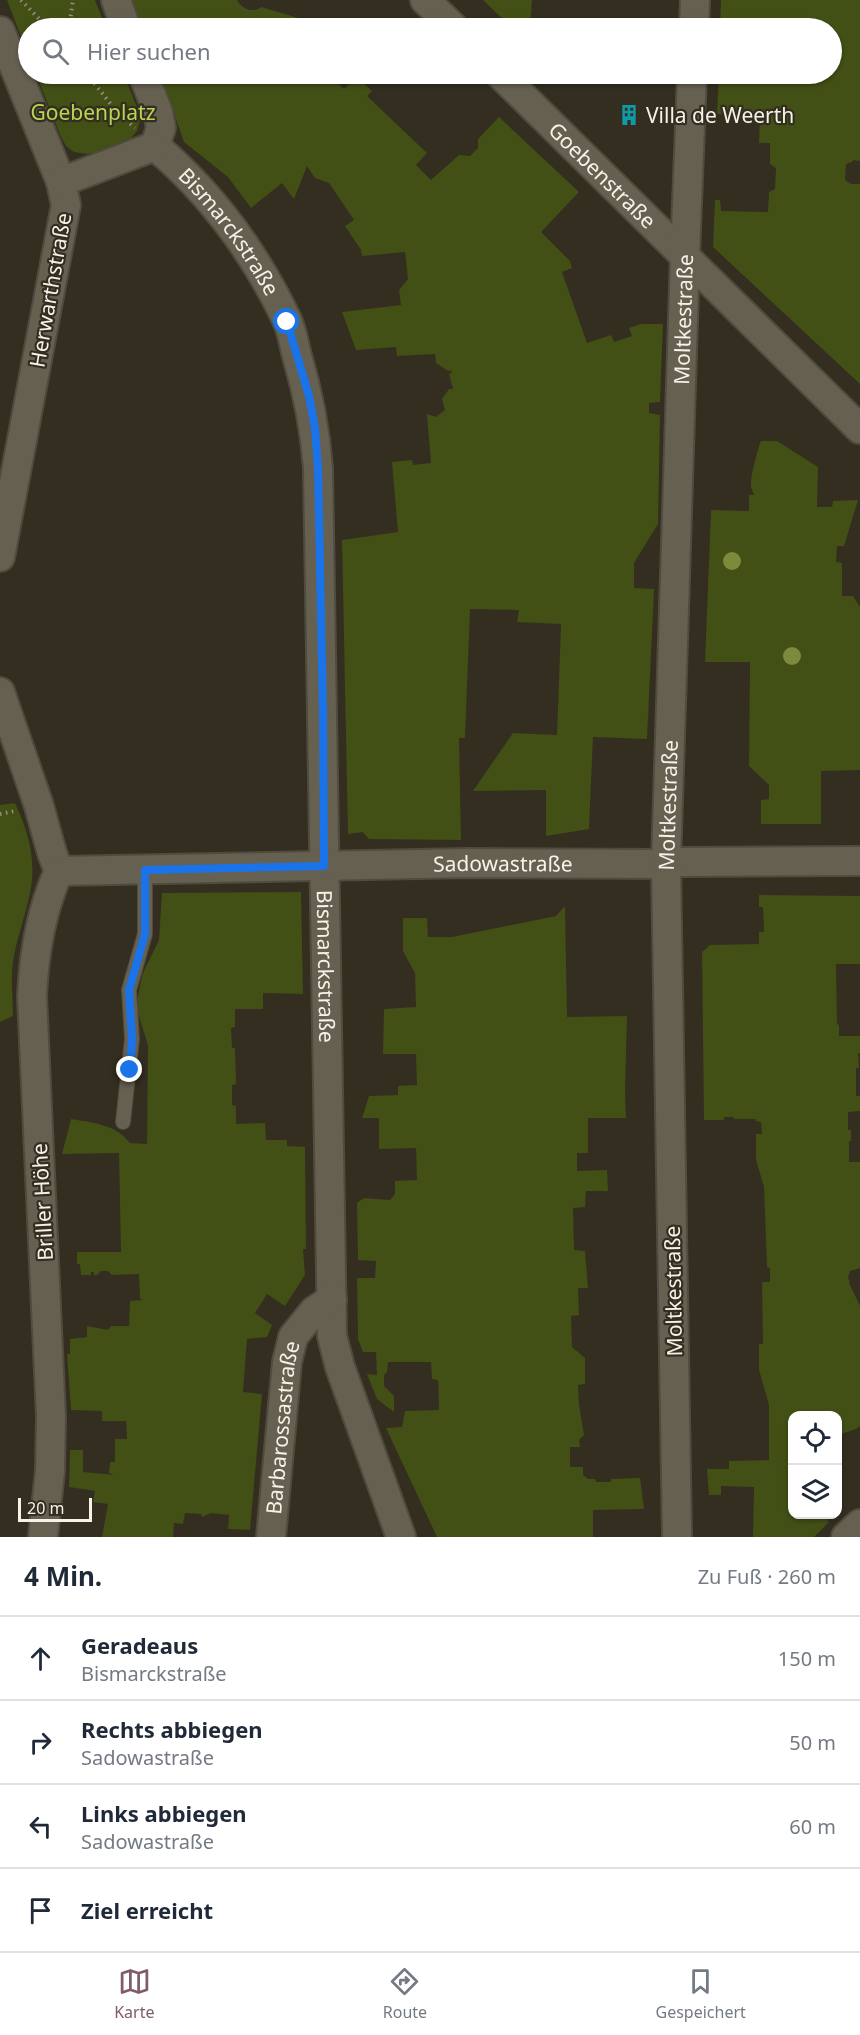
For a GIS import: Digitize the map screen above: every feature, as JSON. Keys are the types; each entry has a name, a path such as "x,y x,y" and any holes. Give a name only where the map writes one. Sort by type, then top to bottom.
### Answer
{"street":[{"path":"116,0 122,18"},
{"path":"425,0 444,18"},
{"path":"694,18 695,0"},
{"name":"Herwarthstraße","path":"0,32 18,76"},
{"name":"Herwarthstraße","path":"0,557 66,205 61,182 21,84"},
{"path":"61,182 155,146 160,128 158,112 147,84"},
{"name":"Goebenstraße","path":"510,84 860,429"},
{"name":"Moltkestraße","path":"677,1537 666,864 692,84"},
{"name":"Bismarckstraße","path":"155,146 208,197 227,219 249,251 287,322 309,396 315,428 318,468 323,713 332,1336 340,1367 401,1537"},
{"path":"0,692 39,806 58,871"},
{"name":"Sadowastraße","path":"58,871 468,863 666,864 860,861"},
{"name":"Briller Höhe","path":"43,1537 50,1471 51,1417 32,996 33,959 51,889 58,871"},
{"name":"Barbarossastraße","path":"271,1537 289,1354 293,1337 314,1311 332,1299"},
{"path":"846,1537 860,1524"}],"lane":[{"path":"123,1122 132,1039 129,990 145,934 145,870"}],"path":[{"path":"21,0 38,18"},
{"path":"70,18 73,0"},
{"path":"95,84 117,112 155,146"},
{"path":"0,814 10,812"}],"green space":[{"name":"Goebenplatz","path":"7,0 95,0 102,18 18,18 18,29"},
{"path":"131,0 237,0 247,9 254,10 261,7 299,18 138,18"},
{"path":"483,0 532,0 531,18 502,18"},
{"path":"721,0 860,0 860,161 853,160 846,164 845,180 851,184 860,184 860,384 713,247 715,200 720,200 721,211 768,212 769,192 775,189 776,168 770,164 770,143 759,143 760,116 717,114 718,84 842,84 842,18 720,18"},
{"name":"Goebenplatz","path":"40,84 128,84 141,118 137,131 131,138 87,154 74,152 66,146"},
{"path":"164,84 339,84 344,89 349,84 364,84 372,91 367,96 427,153 416,165 431,180 459,155 470,156 478,148 478,139 499,117 579,192 541,232 570,261 572,268 562,272 587,343 611,335 614,342 632,336 629,328 641,324 663,324 660,402 649,403 649,413 660,415 658,524 634,563 634,588 654,589 647,739 593,737 589,829 546,836 546,790 473,791 513,733 557,735 561,624 517,622 519,610 470,609 465,738 459,738 461,840 369,839 363,832 348,834 342,540 398,532 392,462 412,460 413,465 431,463 427,414 436,417 445,410 442,399 449,389 453,389 449,374 452,373 451,370 448,371 436,363 435,354 397,356 396,347 356,350 342,312 401,305 399,290 408,279 405,252 362,256 361,250 345,226 354,220 329,183 315,178 307,166 294,199 282,183 251,208 228,177 184,142"},
{"path":"761,441 777,441 818,467 817,507 832,507 833,501 858,500 844,546 837,546 836,562 842,563 842,596 853,596 860,607 860,770 821,771 821,824 761,824 761,800 769,799 769,785 749,766 750,662 705,662 711,510 749,511 749,495 754,495 751,486 752,476"},
{"path":"15,803 30,846 32,881 13,963 13,1016 0,1022 0,805"},
{"path":"301,892 303,994 263,993 263,1009 235,1009 235,1027 231,1028 232,1048 235,1048 236,1084 232,1085 232,1105 236,1106 236,1124 265,1123 266,1140 287,1140 287,1146 305,1147 306,1249 303,1249 305,1275 285,1306 267,1294 255,1313 272,1325 267,1337 247,1339 243,1392 262,1394 250,1530 228,1529 229,1515 211,1513 202,1517 201,1514 185,1513 183,1524 174,1523 173,1537 102,1537 108,1504 93,1502 95,1491 69,1487 70,1450 83,1450 83,1472 114,1475 109,1473 110,1462 115,1462 115,1439 127,1439 126,1421 102,1421 102,1411 71,1410 67,1354 70,1354 70,1339 87,1337 87,1326 108,1330 111,1326 129,1326 130,1301 143,1300 140,1299 139,1274 112,1275 108,1271 101,1271 97,1275 91,1272 91,1275 81,1275 80,1264 77,1264 77,1252 121,1252 119,1153 62,1154 71,1119 111,1128 130,1143 147,1144 148,1045 136,1007 142,975 159,940 162,893"},
{"path":"759,895 860,896 860,964 836,964 839,1036 860,1036 859,1068 856,1068 856,1096 860,1096 860,1111 848,1112 848,1130 851,1130 849,1162 860,1162 860,1268 850,1271 848,1278 860,1306 860,1426 842,1434 842,1411 788,1411 788,1519 827,1519 829,1522 814,1537 753,1537 754,1487 721,1486 721,1495 709,1495 707,1469 729,1469 729,1461 769,1460 769,1405 759,1370 759,1344 763,1344 762,1282 770,1282 770,1268 767,1267 764,1187 756,1160 756,1134 762,1134 761,1122 755,1119 734,1119 733,1117 724,1117 724,1120 704,1120 702,952 710,945 759,944 759,932 764,932 763,907 759,907"},
{"path":"565,906 567,1017 627,1016 626,1118 588,1118 588,1153 577,1153 577,1171 607,1170 608,1191 586,1191 585,1207 573,1208 574,1250 585,1251 588,1288 578,1288 579,1315 571,1316 572,1347 585,1358 585,1384 578,1385 584,1435 579,1440 580,1447 570,1447 570,1467 583,1467 583,1475 588,1479 595,1479 596,1482 640,1478 644,1509 593,1510 593,1537 437,1537 386,1428 402,1427 405,1411 439,1410 438,1380 432,1379 431,1362 388,1362 387,1372 384,1375 384,1386 394,1396 394,1412 377,1399 367,1374 377,1375 376,1352 363,1352 358,1339 357,1278 375,1278 376,1261 358,1260 357,1203 364,1198 390,1200 395,1194 395,1181 417,1180 416,1148 379,1149 379,1118 362,1118 369,1096 398,1095 398,1086 417,1085 416,1054 383,1054 384,1009 416,1007 415,973 403,951 403,918 427,918 428,937 452,937 556,916"}],"place":[{"name":"Villa de Weerth","path":"629,115"}],"route":[{"path":"130,1070 132,1039 129,990 145,934 145,870 324,866 318,468 315,428 309,396 287,322"}]}
